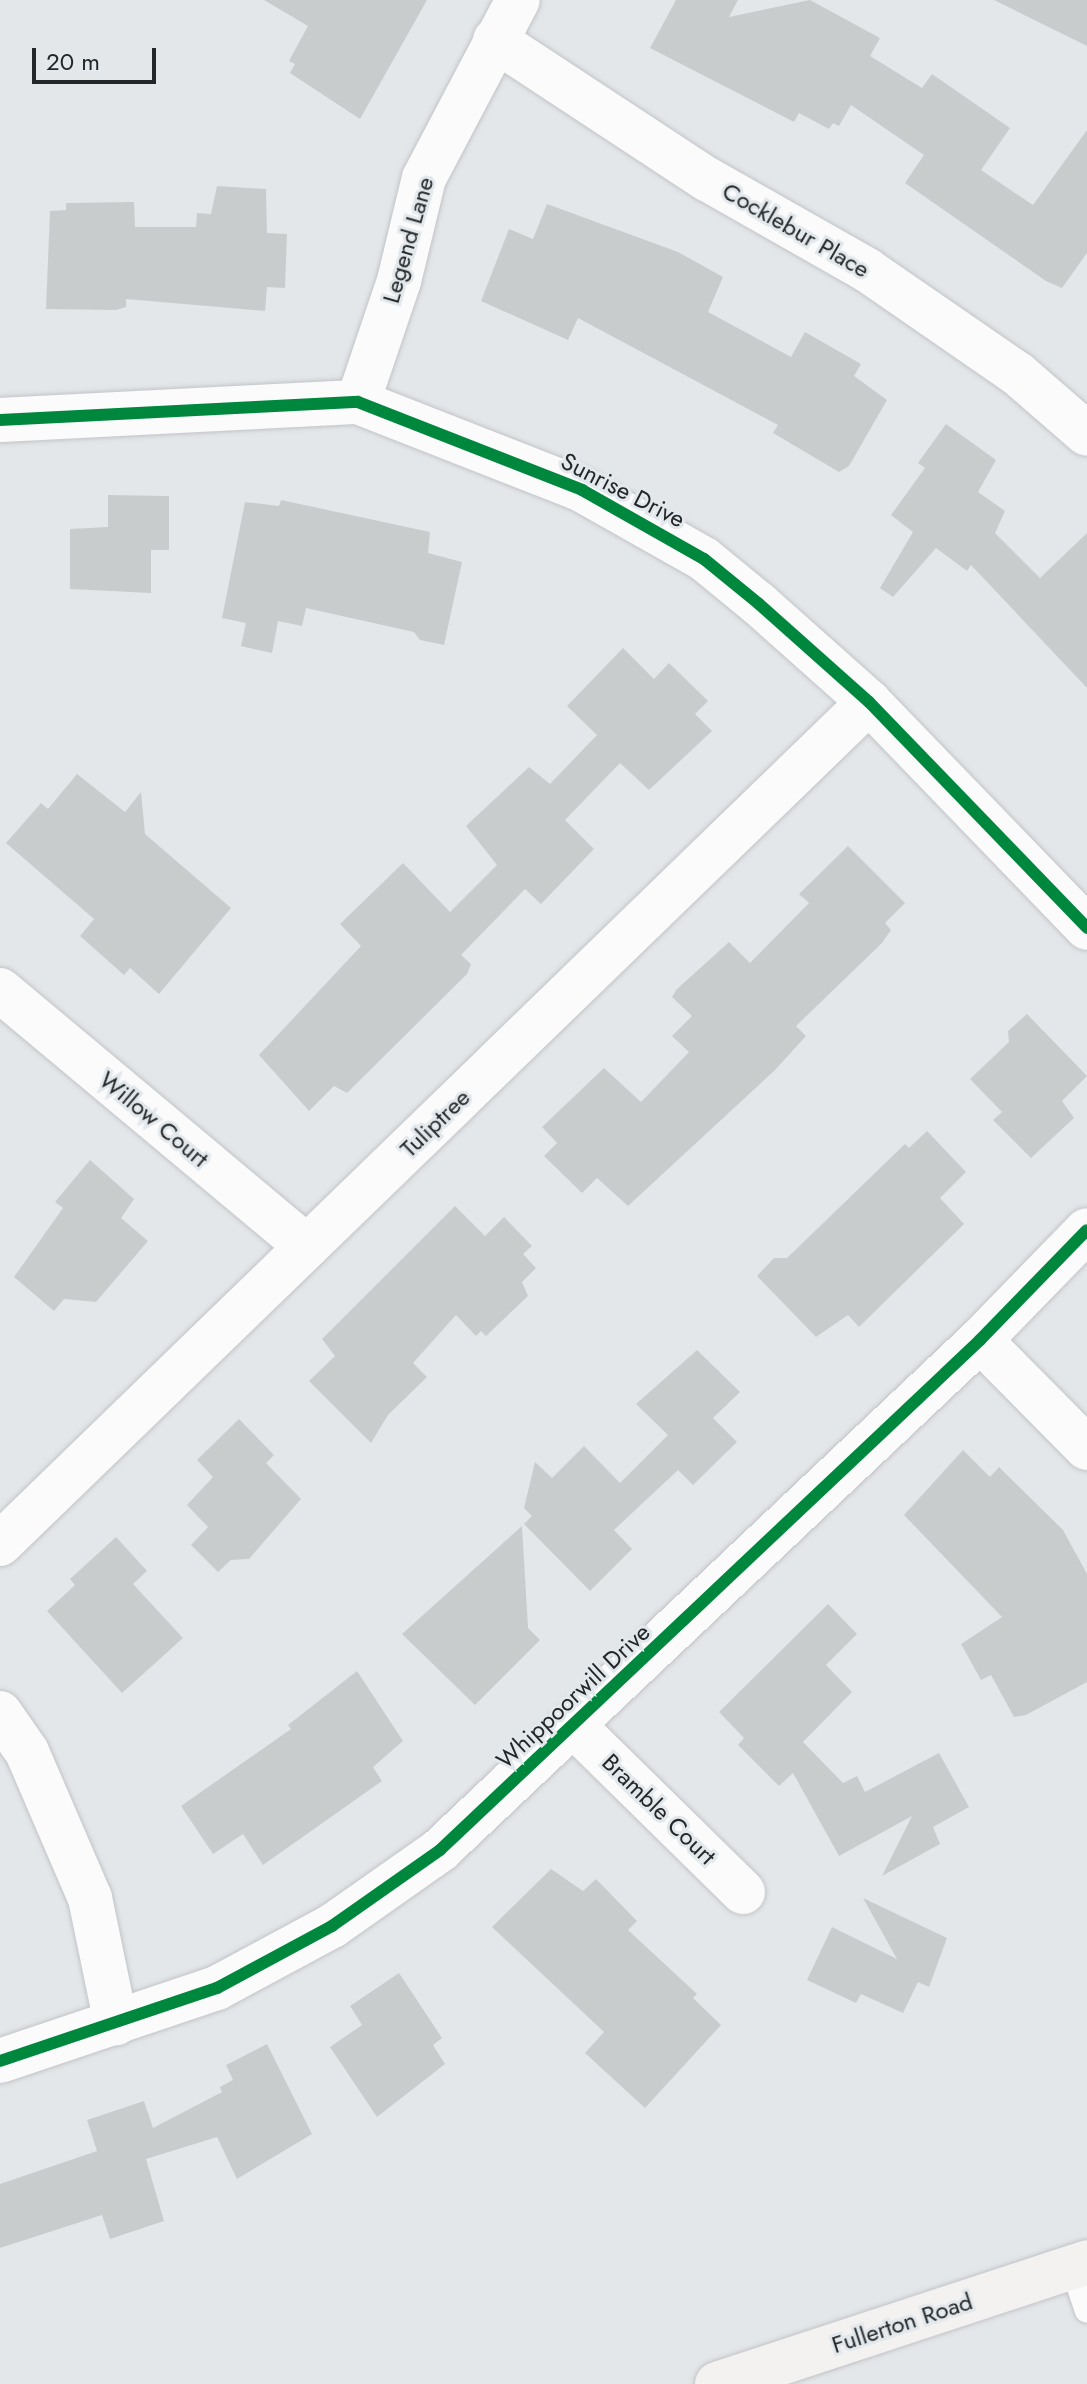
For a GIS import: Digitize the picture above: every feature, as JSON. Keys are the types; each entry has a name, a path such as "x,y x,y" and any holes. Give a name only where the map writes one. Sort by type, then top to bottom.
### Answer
{"main road":[{"name":"Fullerton Road","path":"717,2384 1080,2265"}],"street":[{"name":"Legend Lane","path":"358,402 399,281 424,178 518,0"},
{"name":"Cocklebur Place","path":"495,40 707,179 867,270 1018,374 1087,434"},
{"name":"Sunrise Drive","path":"0,420 358,402 457,436 648,525 704,559 869,702 1087,928"},
{"name":"Tuliptree","path":"0,1544 869,702"},
{"name":"Willow Court","path":"0,990 307,1247"},
{"name":"Whippoorwill Drive","path":"0,2061 217,1988 332,1926 440,1850 980,1340 1087,1230"},
{"path":"980,1340 1087,1448"},
{"path":"0,1713 27,1752 90,1898 116,2023"},
{"name":"Bramble Court","path":"574,1726 743,1892"}],"lane":[{"path":"1080,2265 1087,2311"}],"building":[{"path":"264,0 427,0 360,119 290,73 295,64 289,61 308,26"},
{"path":"676,0 738,0 729,17 810,0 880,38 870,56 922,88 932,74 1010,128 981,170 1033,205 1087,130 1087,253 1062,288 1046,281 905,183 924,155 851,105 839,126 833,123 829,129 799,113 794,122 650,48"},
{"path":"994,0 1087,0 1087,46"},
{"path":"217,186 266,189 267,233 287,234 285,288 267,287 265,311 126,299 126,307 116,310 46,309 50,211 66,210 66,203 134,202 135,227 196,227 197,213 211,214"},
{"path":"547,204 678,252 723,277 708,312 791,357 805,332 861,364 854,376 887,400 849,466 839,472 773,433 778,425 578,318 568,340 481,301 509,229 533,239"},
{"path":"946,424 996,460 978,492 1005,511 995,533 1040,578 1087,533 1087,688 971,565 967,571 936,548 893,597 880,588 913,532 891,515 925,468 918,463"},
{"path":"108,495 169,496 169,550 151,550 151,593 70,589 70,529 108,527"},
{"path":"281,500 430,532 428,553 462,562 444,645 420,640 414,632 306,608 302,626 278,621 272,653 241,646 246,623 222,618 245,502 279,506"},
{"path":"623,648 654,679 669,663 708,701 695,714 712,731 649,790 620,763 565,820 594,849 541,904 525,889 461,955 471,964 467,974 347,1093 334,1086 309,1111 259,1055 361,946 340,924 403,863 450,912 497,865 466,826 529,767 550,784 597,735 567,706"},
{"path":"77,774 125,812 141,792 145,834 231,908 159,994 130,968 124,975 80,936 94,919 6,843 41,803 48,809"},
{"path":"848,846 905,903 885,923 891,930 882,943 796,1026 806,1036 775,1070 628,1206 597,1178 582,1193 544,1156 557,1143 542,1127 604,1068 641,1102 689,1052 672,1036 692,1016 672,997 677,989 729,942 750,963 809,903 799,894"},
{"path":"1027,1014 1087,1076 1062,1101 1074,1118 1031,1158 993,1120 1002,1112 970,1079 1009,1042 1008,1031"},
{"path":"927,1131 966,1172 940,1198 964,1224 859,1327 848,1315 816,1337 757,1276 774,1258 787,1258 905,1144 909,1148"},
{"path":"90,1160 134,1199 121,1218 148,1241 96,1302 64,1299 54,1311 14,1277 63,1208 55,1202"},
{"path":"455,1206 485,1236 504,1217 532,1246 523,1254 536,1268 522,1282 528,1296 486,1336 481,1331 476,1336 456,1315 413,1363 427,1377 388,1415 371,1443 309,1381 335,1356 322,1339"},
{"path":"697,1350 740,1392 713,1418 737,1442 693,1485 678,1470 614,1530 632,1549 590,1591 524,1524 532,1516 524,1508 535,1462 552,1478 584,1446 620,1483 668,1435 636,1404"},
{"path":"239,1419 274,1455 266,1463 301,1499 249,1559 231,1560 218,1572 191,1545 208,1527 187,1505 213,1477 197,1460"},
{"path":"963,1450 990,1477 999,1467 1063,1530 1087,1574 1087,1682 1026,1715 1014,1717 991,1675 981,1680 961,1644 1002,1617 904,1515"},
{"path":"522,1526 528,1628 540,1640 475,1705 402,1634"},
{"path":"116,1537 147,1571 133,1584 183,1638 122,1693 47,1611 75,1585 70,1579"},
{"path":"828,1604 857,1634 826,1665 852,1692 803,1742 843,1783 857,1776 865,1792 939,1753 969,1807 933,1827 940,1844 882,1876 912,1816 839,1856 793,1773 779,1786 738,1745 744,1738 719,1712"},
{"path":"357,1671 403,1741 373,1767 382,1781 263,1865 243,1834 213,1854 181,1806 291,1729 288,1725"},
{"path":"551,1869 583,1891 596,1879 637,1921 628,1930 697,1994 693,1998 721,2025 645,2108 585,2053 604,2032 492,1927"},
{"path":"863,1898 947,1938 929,1987 918,1982 903,2013 861,1994 856,2003 807,1980 832,1927 897,1959"},
{"path":"399,1973 442,2038 433,2045 445,2064 377,2117 330,2047 362,2025 350,2006"},
{"path":"267,2044 312,2134 237,2179 217,2137 146,2159 164,2221 110,2239 102,2215 0,2248 0,2184 97,2151 87,2120 144,2101 153,2128 222,2092 220,2087 233,2080 226,2065"}],"cycle path":[{"path":"0,420 358,402 582,490 704,559 759,604 869,702 1087,928"},
{"path":"0,2061 217,1988 332,1926 440,1850 980,1340 1087,1230"}]}
